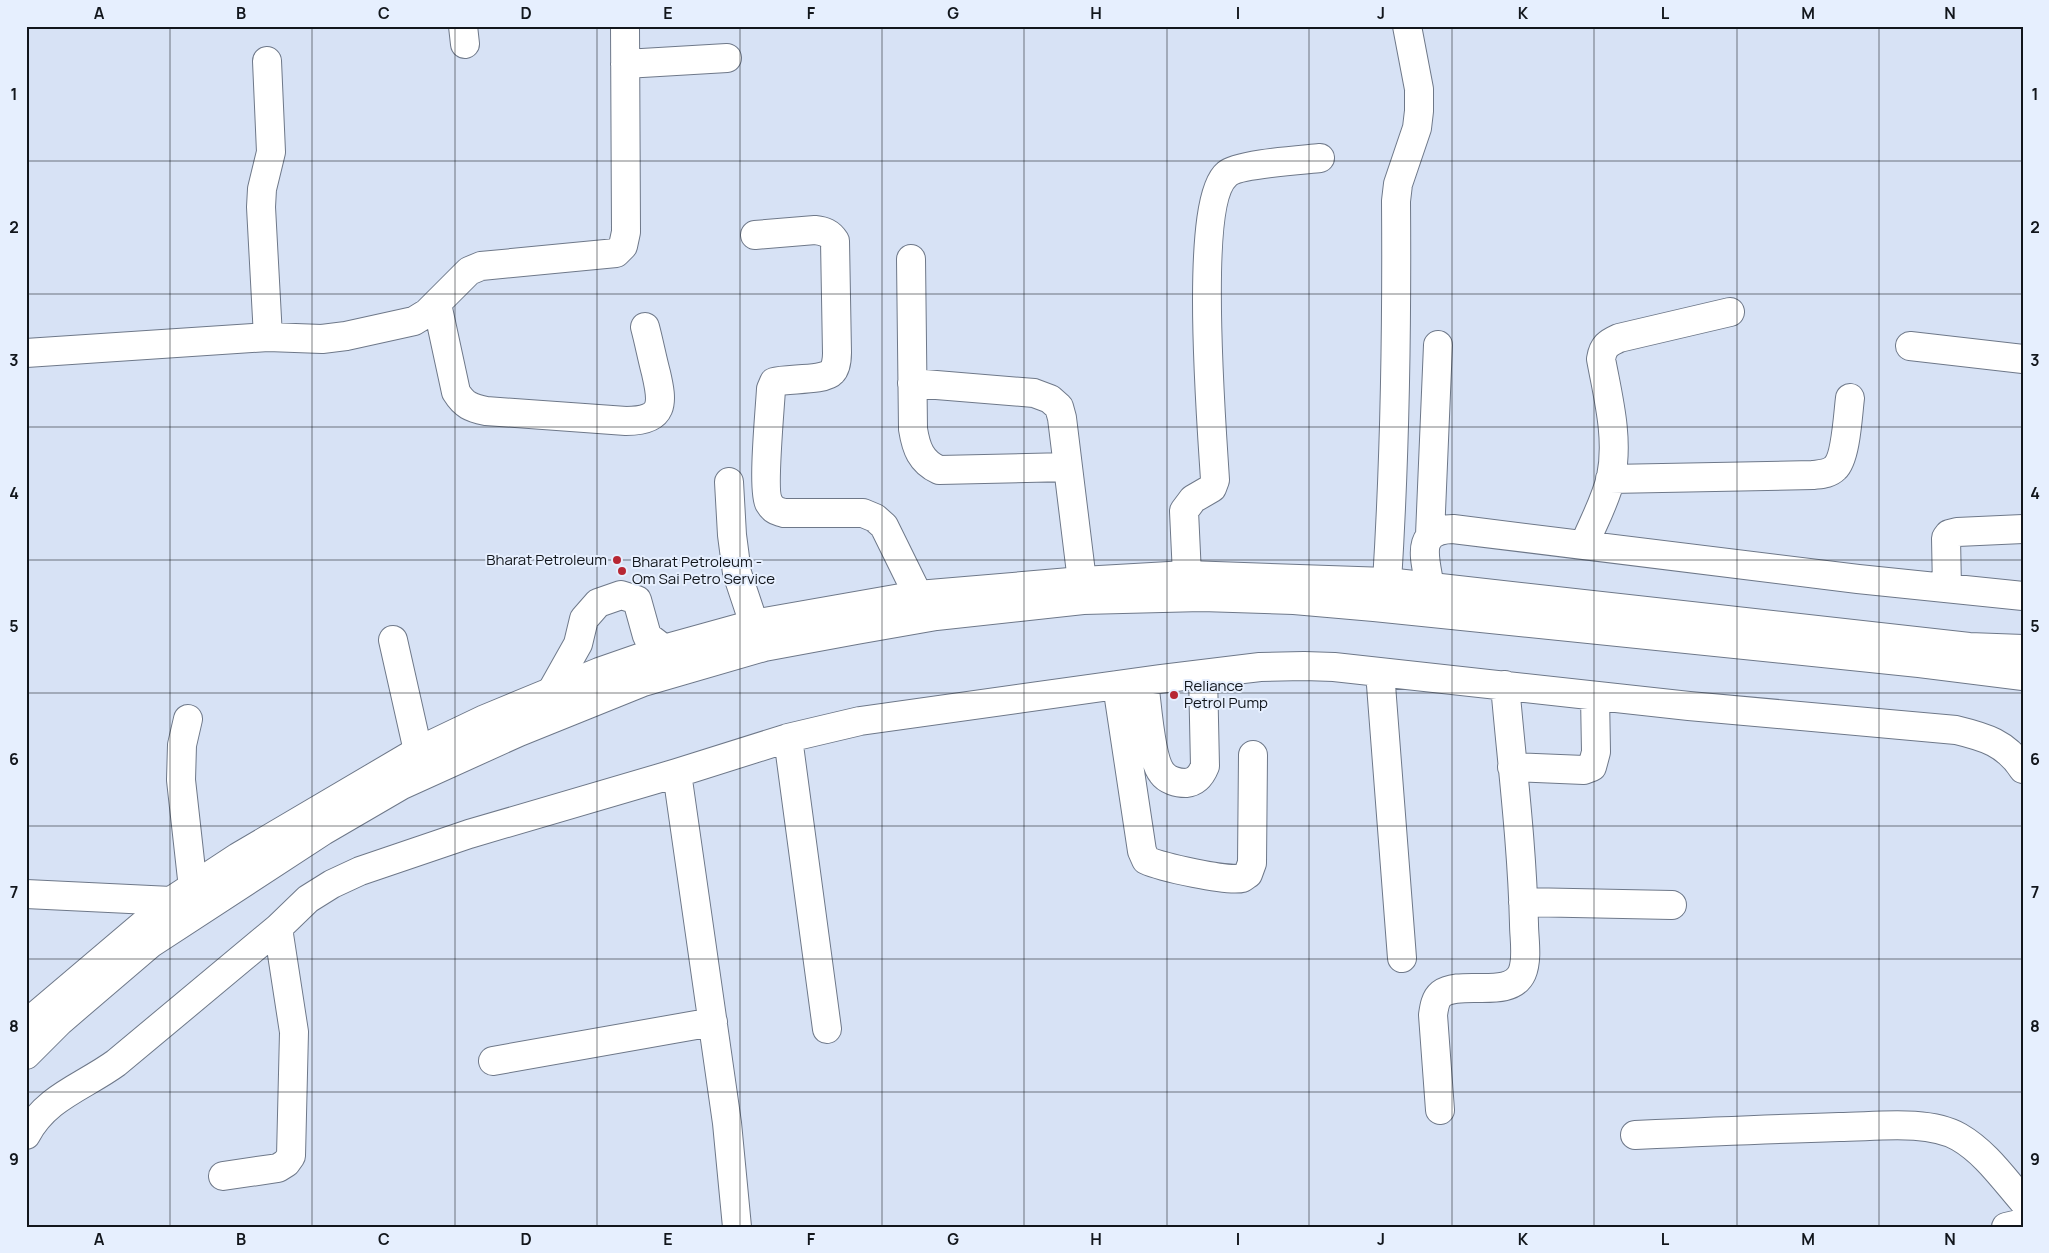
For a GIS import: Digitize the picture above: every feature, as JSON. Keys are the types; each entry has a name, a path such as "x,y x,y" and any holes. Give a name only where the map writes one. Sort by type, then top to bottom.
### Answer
{"main road":[{"path":"26,353 268,337 322,339 346,336 414,321 437,304 469,271 481,266 605,256 616,253 623,246 626,232 625,26"},
{"path":"1386,582 1391,511 1397,342 1396,201 1398,184 1417,128 1419,111 1419,89 1407,26"},
{"path":"625,64 727,58"},
{"path":"267,61 271,152 262,189 261,207 268,337"},
{"path":"1187,575 1184,511 1193,499 1212,488 1215,480 1207,328 1207,268 1215,195 1221,180 1229,172 1242,168 1320,158"},
{"path":"755,234 815,230 832,235 835,241 838,353 836,364 832,372 826,376 782,379 774,382 771,390 767,501 774,510 784,513 856,513 875,518 884,526 918,594"},
{"path":"911,259 913,430 915,443 928,465 939,470 951,471 1068,467"},
{"path":"437,304 456,392 461,401 470,408 486,411 626,421 640,421 651,417 658,408 661,396 645,327"},
{"path":"1584,545 1610,479 1614,445 1601,359 1602,350 1608,343 1619,338 1730,312"},
{"path":"1430,588 1424,546 1430,535 1438,345"},
{"path":"1910,346 2023,359"},
{"path":"912,383 1034,393 1050,399 1058,407 1062,418 1082,581"},
{"path":"1610,479 1813,475 1826,473 1836,467 1842,453 1850,398"},
{"path":"729,482 732,535 737,573 754,624"},
{"path":"1430,535 1440,530 1453,529 2023,596"},
{"path":"1947,588 1946,538 1949,534 2023,529"},
{"path":"26,1024 182,895 247,852 418,751 485,719 599,672 664,649 754,624 918,594 1187,575 1386,582 1968,648 2023,649"},
{"path":"551,692 578,644 584,620 598,604 621,595 637,600 647,636 664,649"},
{"path":"26,1055 60,1021 150,944 323,831 402,785 519,732 643,682 764,647 936,616 1084,600 1202,597 1294,600 1374,607 1919,663 2023,676"},
{"path":"393,640 418,751"},
{"path":"26,1135 41,1112 54,1101 101,1074 116,1063 278,928 308,899 332,884 360,871 469,834 678,773 788,738 860,721 1203,674 1260,667 1304,666 1956,730 1986,737 2014,756 2023,769"},
{"path":"1380,672 1402,958"},
{"path":"1144,682 1155,760 1162,773 1173,782 1185,783 1194,780 1202,774 1205,766 1203,674"},
{"path":"1117,685 1142,851 1146,860 1167,867 1230,878 1241,878 1248,874 1252,863 1253,755"},
{"path":"1440,1110 1432,1014 1434,1004 1440,995 1450,990 1503,987 1515,982 1522,973 1524,958 1523,902 1505,686"},
{"path":"1512,767 1584,770 1592,767 1596,752 1595,696"},
{"path":"182,895 182,745 188,719"},
{"path":"788,738 827,1029"},
{"path":"678,773 728,1123 738,1227"},
{"path":"26,894 182,895"},
{"path":"1523,902 1672,905"},
{"path":"223,1176 278,1168 286,1164 291,1156 294,1032 278,928"},
{"path":"493,1061 713,1022"},
{"path":"1635,1135 1776,1128 1890,1126 1909,1126 1938,1130 1957,1136 1974,1147 1990,1162 2023,1201"},
{"path":"2006,1227 2023,1223"}],"place":[{"name":"Bharat Petroleum","path":"617,560"},
{"name":"Bharat Petroleum - Om Sai Petro Service","path":"622,571"},
{"name":"Reliance Petrol Pump","path":"1174,695"}]}
